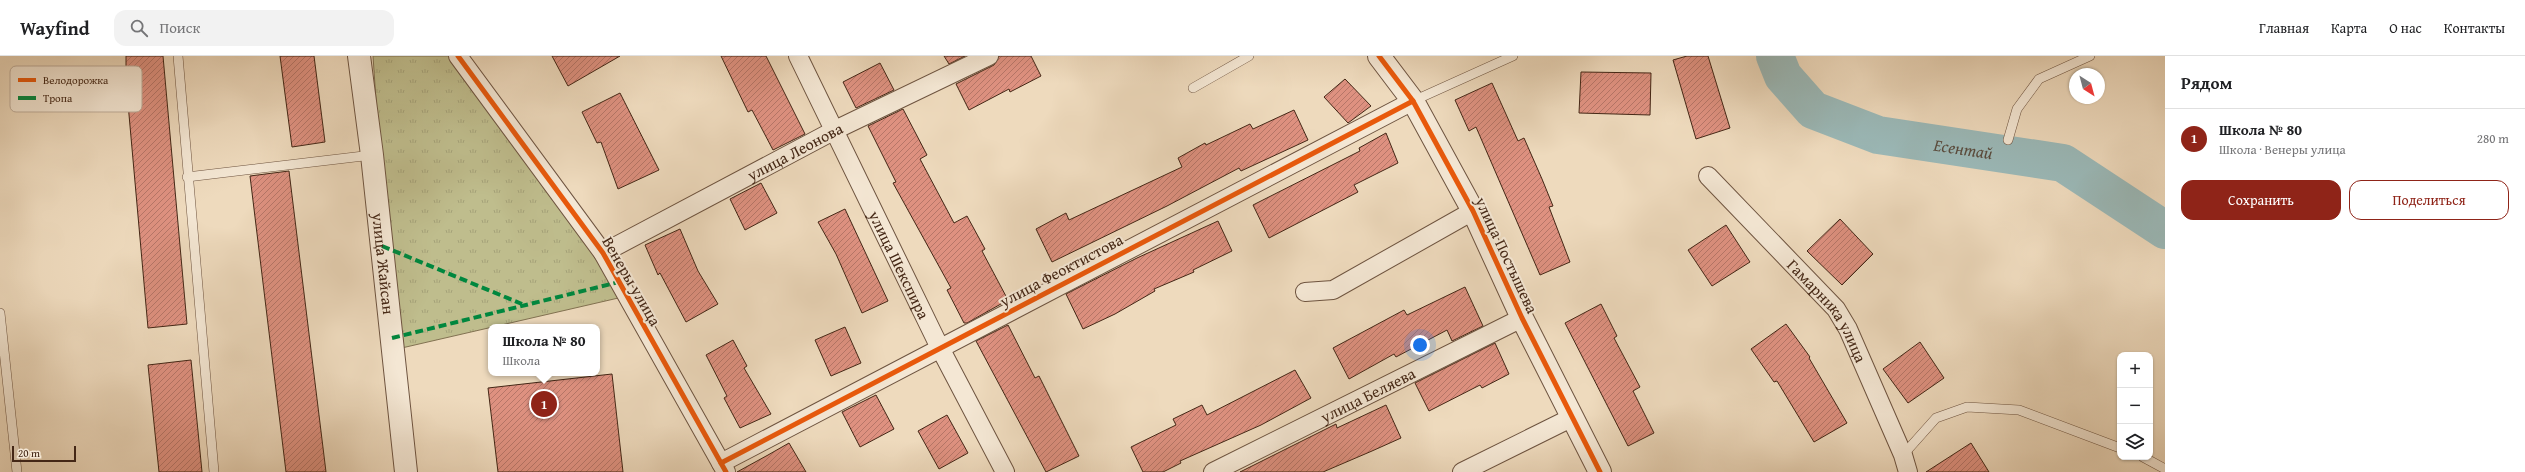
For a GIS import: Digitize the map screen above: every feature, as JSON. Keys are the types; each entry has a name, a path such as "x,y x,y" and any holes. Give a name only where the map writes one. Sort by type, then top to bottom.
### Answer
{"street":[{"name":"улица Жайсан","path":"359,56 372,155 406,472"},
{"name":"Венеры улица","path":"458,56 603,253 723,468"},
{"name":"улица Шекспира","path":"798,56 940,348 1005,472"},
{"name":"улица Леонова","path":"603,253 835,130 989,56"},
{"name":"улица Постышева","path":"1379,56 1413,101 1473,211 1522,318 1600,472"},
{"name":"улица Феоктистова","path":"723,468 940,348 1413,101"},
{"name":"Гамарника улица","path":"1708,176 1836,309 1848,329 1903,455 1908,472"},
{"path":"1305,292 1333,290 1473,211"},
{"name":"улица Беляева","path":"1212,472 1522,318"},
{"path":"1462,472 1573,417"}],"lane":[{"path":"178,56 187,176 214,472"},
{"path":"1193,88 1250,56"},
{"path":"1413,101 1513,56"},
{"path":"2008,140 2017,109 2039,79 2090,56"},
{"path":"187,176 372,155"},
{"path":"0,313 17,472"},
{"path":"1903,455 1936,418 1967,407 2019,410 2117,447"},
{"path":"2148,460 2165,469"}],"green space":[{"path":"373,56 455,56 627,296 506,324 488,324 488,328 393,350"}],"building":[{"path":"126,56 163,56 187,324 148,328 129,112 142,112 142,66 126,66"},
{"path":"280,56 314,56 325,142 292,147"},
{"path":"552,56 620,56 568,86"},
{"path":"721,56 766,56 805,134 773,150 752,110 748,112"},
{"path":"944,56 965,56 949,64"},
{"path":"999,56 1031,56 1041,76 1010,92 1009,89 969,110 956,84 994,65"},
{"path":"1687,56 1708,56 1730,128 1696,139 1673,60"},
{"path":"880,63 894,90 856,108 843,82"},
{"path":"1581,72 1651,73 1650,115 1579,113"},
{"path":"1345,79 1371,106 1348,123 1324,97"},
{"path":"1492,83 1518,141 1524,138 1542,179 1553,206 1549,207 1570,262 1540,275 1476,127 1469,131 1455,100"},
{"path":"620,93 659,170 618,189 601,142 597,143 582,112"},
{"path":"903,109 927,155 920,159 954,223 967,216 985,249 982,251 1008,300 967,323 964,323 947,290 951,288 893,183 896,182 868,126"},
{"path":"1294,110 1308,140 1241,171 1239,168 1167,206 1052,262 1036,229 1066,213 1069,220 1182,167 1178,158 1205,143 1206,145 1250,124 1253,129"},
{"path":"1386,133 1398,163 1354,185 1358,192 1269,238 1253,205 1360,151 1359,148"},
{"path":"289,171 326,472 286,472 250,176"},
{"path":"761,183 777,213 745,230 730,199"},
{"path":"845,209 888,301 862,313 836,254 818,222"},
{"path":"1840,219 1873,254 1842,285 1807,251"},
{"path":"1218,221 1232,251 1193,270 1194,272 1154,289 1155,291 1115,314 1083,329 1066,294 1137,258"},
{"path":"1726,225 1750,262 1712,286 1688,250"},
{"path":"680,229 698,271 718,304 686,322 660,273 658,275 645,245"},
{"path":"1465,287 1483,326 1452,341 1447,330 1396,357 1394,354 1349,379 1333,348 1404,310 1407,315"},
{"path":"1601,304 1617,336 1614,338 1640,387 1633,391 1654,433 1628,446 1565,323"},
{"path":"1786,324 1810,357 1809,358 1847,423 1814,442 1777,381 1774,382 1751,349"},
{"path":"1008,325 1035,378 1039,376 1079,456 1046,472 976,341"},
{"path":"845,327 861,363 831,376 815,340"},
{"path":"733,340 747,366 744,368 771,414 740,428 724,398 727,396 706,355"},
{"path":"1920,342 1944,378 1908,403 1883,369"},
{"path":"1495,343 1509,374 1482,388 1480,385 1429,411 1415,383"},
{"path":"191,360 202,472 159,472 148,365"},
{"path":"1295,370 1311,398 1261,425 1180,461 1181,463 1163,472 1143,472 1131,447 1176,425 1173,419 1202,405 1207,415"},
{"path":"612,374 623,472 498,472 488,388"},
{"path":"876,395 894,429 860,447 842,412"},
{"path":"1386,405 1401,438 1323,472 1240,472 1336,424 1337,428"},
{"path":"947,415 968,453 939,469 918,431"},
{"path":"789,443 806,472 737,472 768,455"},
{"path":"1971,443 1989,472 1926,472"}],"waterway":[{"name":"Есентай","path":"1775,56 1783,76 1813,110 1878,135 2063,163 2165,230"}],"marked path":[{"path":"382,246 522,304"},
{"path":"392,338 619,282"}],"cycle path":[{"path":"458,56 603,253 726,472"},
{"path":"1379,56 1413,101 1473,211 1522,318 1600,472"},
{"path":"721,463 1413,101"}],"place":[{"name":"Школа № 80","path":"544,404"}]}
